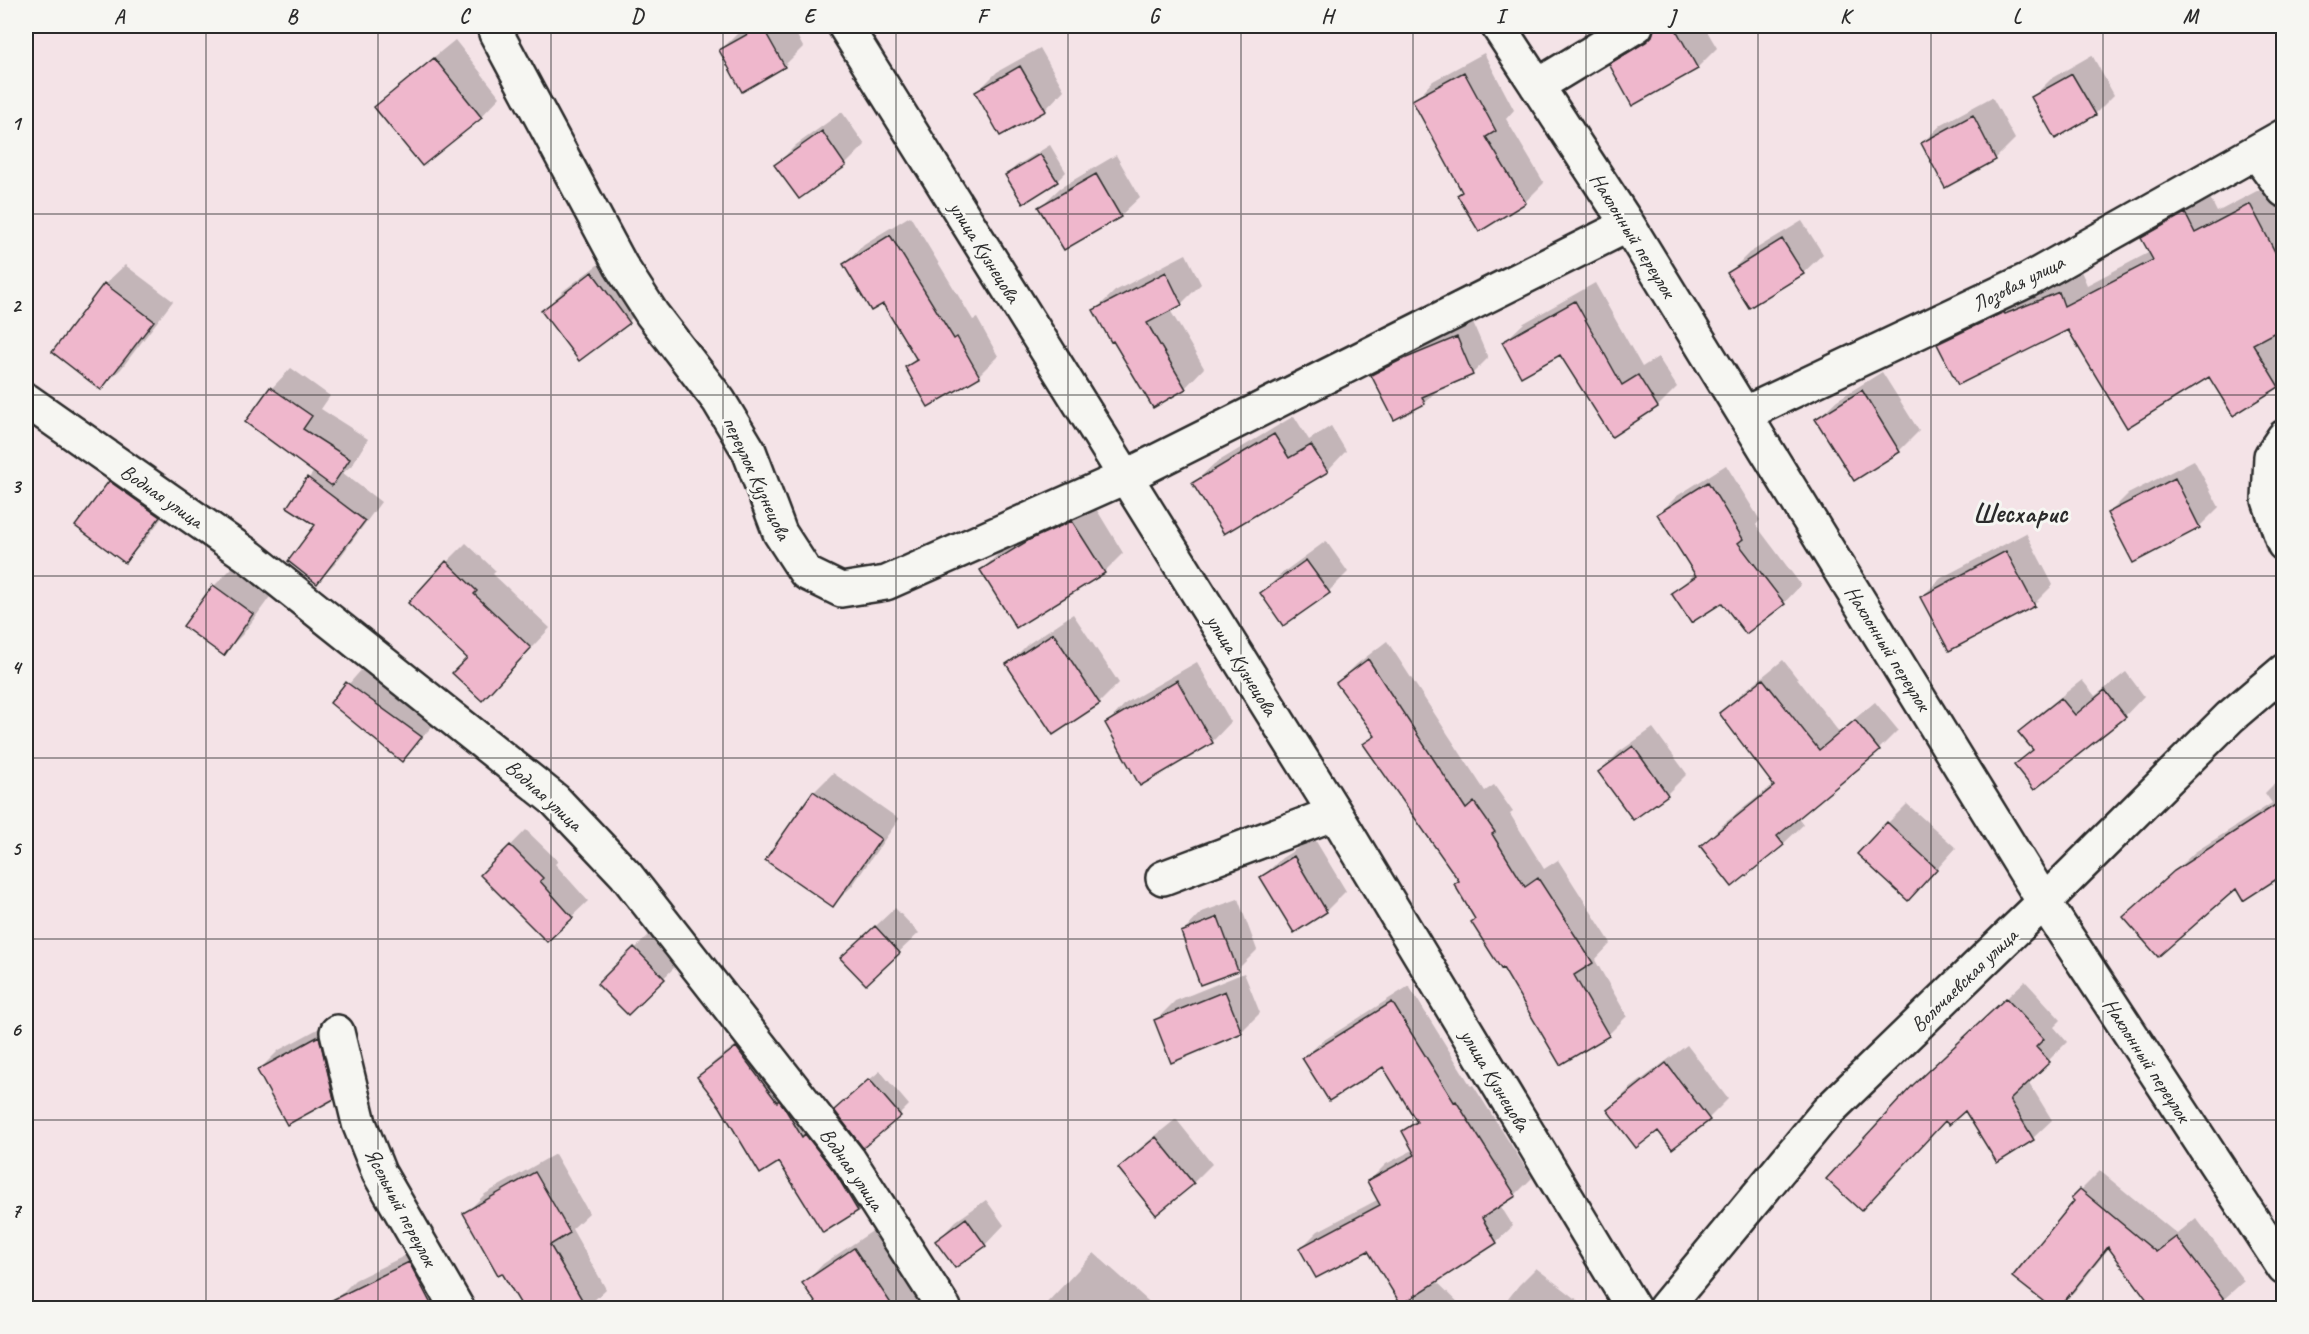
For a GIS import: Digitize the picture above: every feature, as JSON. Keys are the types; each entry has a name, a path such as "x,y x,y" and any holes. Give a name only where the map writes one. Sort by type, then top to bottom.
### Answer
{"street":[{"name":"переулок Кузнецова","path":"494,26 621,266 652,314 719,401 748,451 780,534 806,573 841,590 886,583 1125,477 1628,225"},
{"name":"улица Кузнецова","path":"845,26 1335,813 1633,1308"},
{"name":"Наклонный переулок","path":"1498,26 1628,225 2044,902 2283,1268"},
{"path":"1537,86 1636,26"},
{"path":"2270,144 2283,190"},
{"name":"Лозовая улица","path":"1744,414 2028,280 2270,144"},
{"name":"Водная улица","path":"26,400 250,557 555,800 626,875 849,1160 944,1308"},
{"path":"2283,437 2271,456 2269,500 2283,544"},
{"name":"Волочаевская улица","path":"1665,1308 1827,1112 2044,902 2230,717 2283,671"},
{"path":"1163,878 1335,813"},
{"name":"Ясельный переулок","path":"337,1032 359,1123 379,1173 457,1308"}],"building":[{"path":"762,26 785,67 742,92 719,50"},
{"path":"1655,26 1674,26 1698,69 1632,106 1609,64 1646,42 1652,36"},
{"path":"434,58 482,118 422,166 374,107"},
{"path":"1020,66 1046,111 1000,136 975,92"},
{"path":"1464,72 1496,131 1486,137 1526,203 1479,232 1457,195 1462,192 1412,100"},
{"path":"2072,74 2096,115 2055,139 2031,97"},
{"path":"1973,115 1996,160 1945,188 1921,143"},
{"path":"822,131 846,166 799,199 774,165"},
{"path":"1040,154 1058,182 1023,204 1005,175"},
{"path":"1096,174 1121,217 1064,250 1038,207"},
{"path":"2250,204 2283,267 2283,328 2253,344 2279,387 2233,416 2209,377 2127,428 2068,330 1958,385 1937,344 2004,312 2005,314 2059,292 2064,306 2153,260 2141,238 2185,213 2195,233"},
{"path":"890,235 954,339 957,337 980,377 928,407 905,367 917,360 883,304 871,311 843,264"},
{"path":"1782,239 1804,274 1749,308 1727,273"},
{"path":"592,272 630,323 579,361 541,311"},
{"path":"1166,272 1182,305 1147,323 1186,389 1153,408 1093,310"},
{"path":"104,283 154,321 101,390 52,352"},
{"path":"1575,301 1622,385 1638,375 1658,407 1612,437 1560,355 1521,377 1502,342"},
{"path":"1457,337 1473,375 1422,397 1425,404 1394,420 1371,375"},
{"path":"270,387 312,416 303,429 350,459 332,486 245,422"},
{"path":"1862,390 1900,452 1854,481 1815,419"},
{"path":"1274,434 1289,458 1311,445 1328,472 1224,534 1192,483"},
{"path":"307,477 365,521 317,584 288,561 315,525 287,507"},
{"path":"2175,478 2200,528 2133,563 2107,513"},
{"path":"109,481 160,517 125,563 75,526"},
{"path":"1708,482 1743,539 1738,543 1785,604 1746,634 1722,603 1691,623 1671,593 1696,576 1657,514"},
{"path":"1072,521 1105,573 1016,628 980,570 1029,540"},
{"path":"2006,551 2035,606 1949,651 1920,597"},
{"path":"1306,560 1330,593 1283,626 1260,593"},
{"path":"446,561 477,591 474,594 531,648 482,701 452,673 467,658 408,603"},
{"path":"213,585 253,614 224,656 183,626"},
{"path":"1053,633 1100,704 1053,735 1006,664"},
{"path":"1368,659 1466,809 1474,802 1495,832 1492,834 1525,887 1538,878 1593,963 1574,975 1609,1036 1560,1065 1503,968 1501,969 1471,922 1475,919 1454,884 1459,881 1363,744 1375,736 1336,683"},
{"path":"1763,679 1819,750 1855,720 1880,751 1777,836 1784,845 1732,887 1700,846 1774,786 1719,713"},
{"path":"1177,680 1213,743 1140,786 1105,723"},
{"path":"346,682 422,737 402,762 330,703"},
{"path":"2105,690 2126,717 2034,790 2014,765 2033,750 2018,732 2061,698 2075,715"},
{"path":"1633,746 1668,795 1633,820 1598,772"},
{"path":"813,791 881,839 833,907 765,860"},
{"path":"2283,800 2283,875 2243,901 2236,889 2158,957 2123,917 2174,871"},
{"path":"1887,822 1937,869 1908,901 1857,854"},
{"path":"510,845 543,878 540,881 573,918 547,942 480,875"},
{"path":"1294,856 1327,912 1294,933 1260,877"},
{"path":"1218,917 1238,971 1200,985 1181,932"},
{"path":"875,926 900,953 866,985 840,958"},
{"path":"634,947 665,979 628,1015 597,984"},
{"path":"1225,991 1242,1033 1171,1063 1154,1020"},
{"path":"2006,998 2044,1039 2036,1047 2050,1062 2010,1100 2034,1140 1997,1163 1965,1111 1949,1125 1945,1121 1861,1211 1826,1179 1913,1085"},
{"path":"1392,1002 1516,1196 1482,1218 1497,1243 1401,1305 1368,1251 1316,1278 1299,1248 1380,1205 1367,1181 1415,1155 1402,1131 1417,1122 1383,1067 1329,1101 1302,1058"},
{"path":"319,1036 334,1099 287,1125 257,1070"},
{"path":"736,1047 777,1102 779,1100 802,1137 805,1134 834,1171 858,1211 823,1233 779,1162 760,1174 720,1107 697,1077"},
{"path":"1666,1063 1710,1120 1672,1149 1658,1131 1636,1148 1607,1110"},
{"path":"869,1079 901,1116 863,1148 834,1110"},
{"path":"1156,1137 1194,1184 1156,1215 1118,1168"},
{"path":"535,1172 570,1233 550,1245 587,1308 523,1308 502,1273 498,1275 463,1213"},
{"path":"2080,1189 2156,1252 2176,1237 2231,1308 2153,1308 2108,1247 2059,1308 2052,1308 2012,1277 2074,1201 2071,1198"},
{"path":"966,1218 986,1246 955,1268 935,1241"},
{"path":"854,1248 894,1308 819,1308 802,1283"},
{"path":"409,1262 433,1308 316,1308"}],"district":[{"name":"Шесхарис","path":"2020,513"}]}
